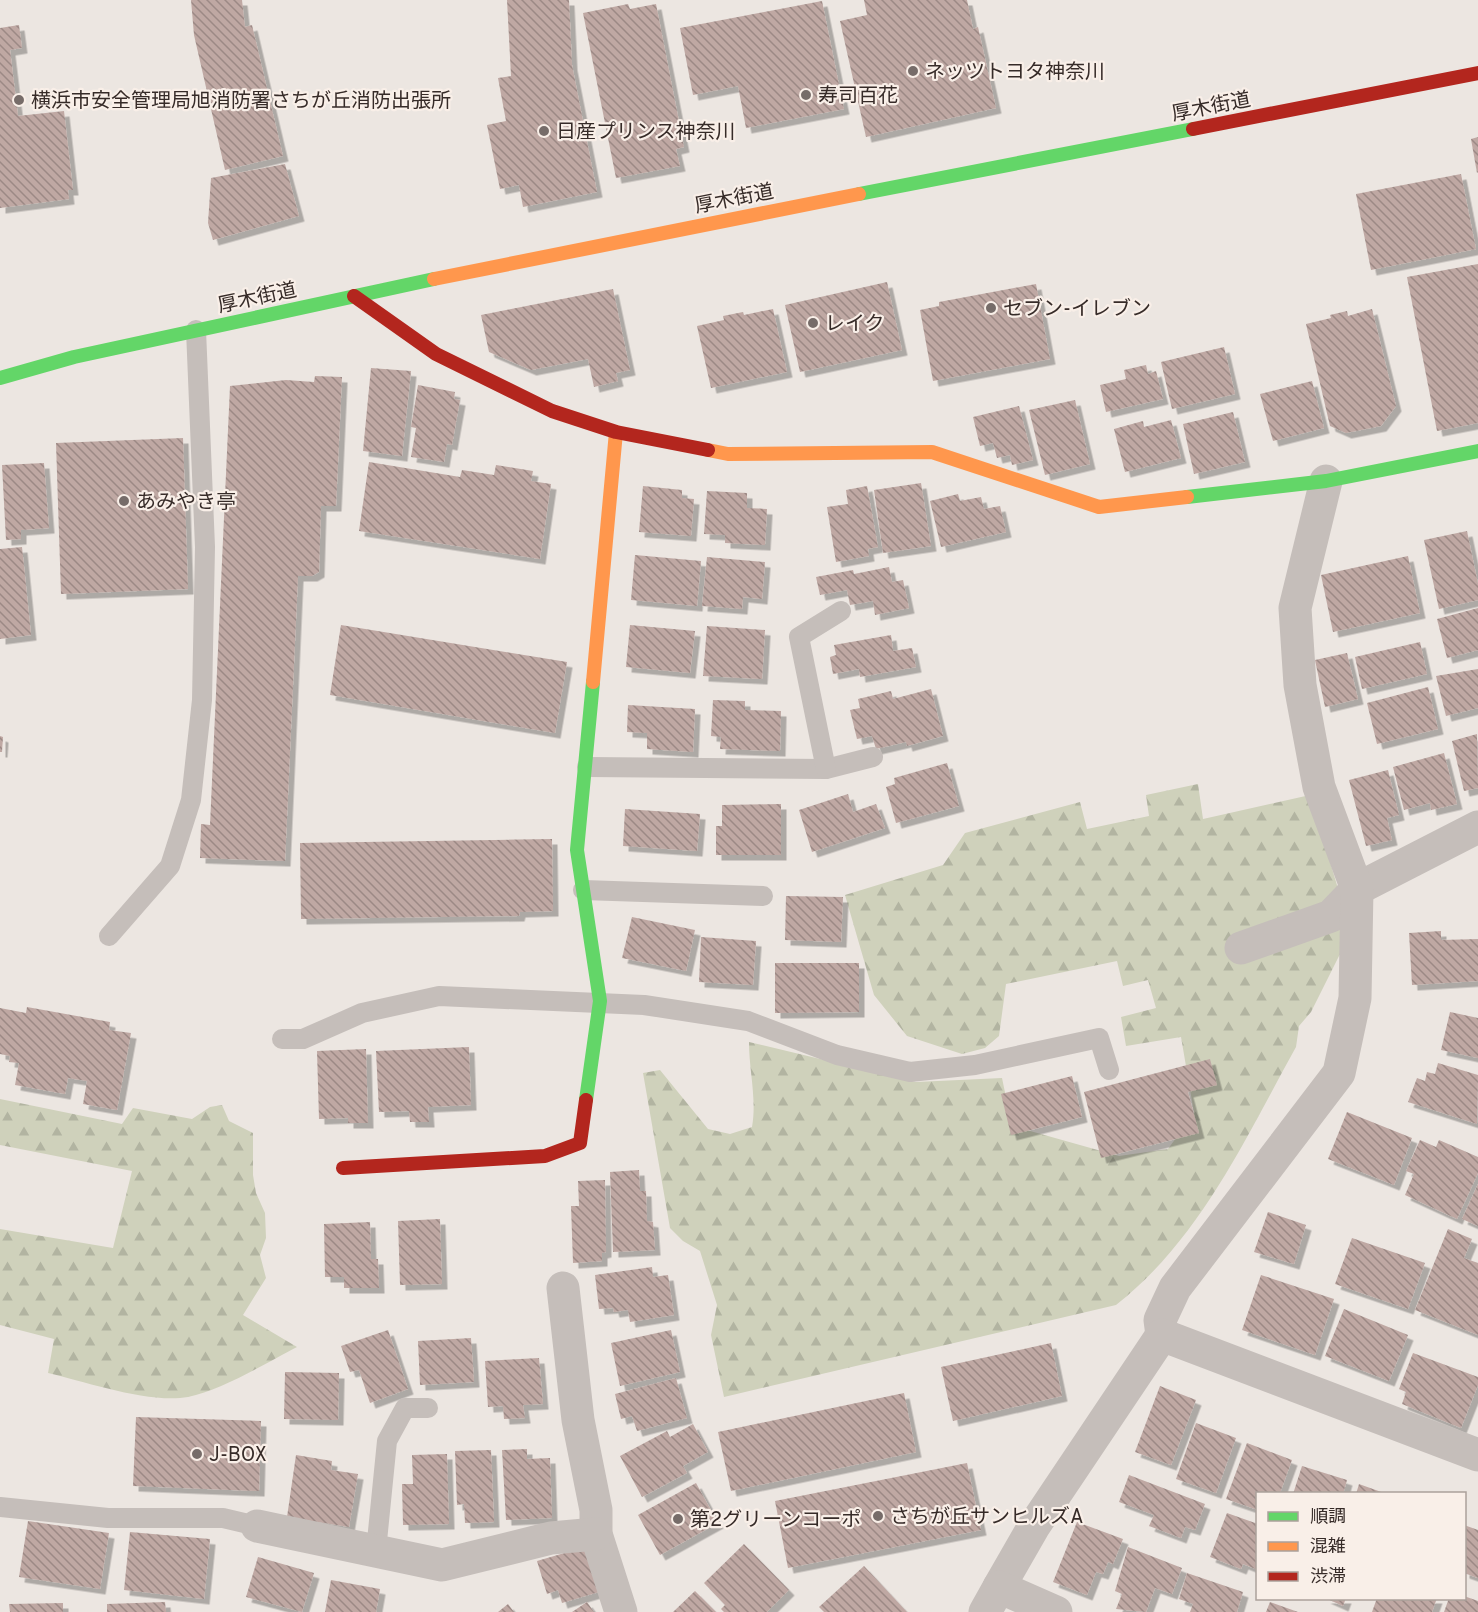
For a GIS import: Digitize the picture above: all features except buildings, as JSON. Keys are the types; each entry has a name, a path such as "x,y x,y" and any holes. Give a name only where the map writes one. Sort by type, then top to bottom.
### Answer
{"street":[{"name":"厚木街道","path":"0,378 74,357 569,250 1478,73"},
{"path":"354,296 436,354 552,411 616,432 728,454 932,452 1099,507 1326,481 1478,451"},
{"path":"343,1168 545,1156 580,1143 600,1001 577,850 587,767 616,432"},
{"path":"1056,1612 992,1600 1034,1526 1162,1335 1161,1320 1174,1288 1339,1073 1355,998 1357,889 1319,787 1300,685 1295,608 1326,481"},
{"path":"1240,948 1331,916 1357,889 1478,827"},
{"path":"563,1288 578,1420 596,1510 596,1534 621,1612"},
{"path":"1162,1335 1475,1445"},
{"path":"257,1526 442,1565 551,1538 596,1534"}],"lane":[{"path":"109,936 170,866 191,800 202,700 205,547 196,330"},
{"path":"826,770 799,637 841,610"},
{"path":"587,767 826,770 873,757"},
{"path":"583,890 764,896"},
{"path":"282,1039 303,1039 362,1013 439,996 525,1001 600,1001 644,1005 748,1022 837,1055 910,1072 975,1065 1099,1038 1109,1070"},
{"path":"376,1551 387,1441 405,1408 428,1408"},
{"path":"0,1507 108,1518 223,1518 257,1526"}],"green space":[{"path":"1198,784 1203,819 1310,795 1351,932 1311,1012 1299,1026 1296,1047 1239,1152 1196,1219 1146,1279 1116,1305 724,1397 711,1335 717,1305 700,1251 683,1241 670,1228 643,1073 660,1070 708,1129 730,1134 752,1127 754,1106 749,1042 916,1082 1002,1078 1012,1126 1119,1156 1168,1149 1194,1113 1181,1037 1126,1046 1121,1017 1156,1008 1148,980 1123,986 1117,961 1006,984 999,1036 985,1048 962,1054 907,1036 874,995 845,895 943,865 965,833 1080,802 1087,829 1149,816 1146,795"},
{"path":"0,1099 122,1124 133,1108 192,1119 210,1107 222,1105 229,1121 253,1133 253,1175 256,1193 265,1213 266,1238 260,1255 266,1278 243,1315 297,1347 229,1382 188,1397 137,1395 48,1373 54,1339 0,1325 0,1229 113,1248 132,1171 0,1145"}],"traffic: fast":[{"path":"859,194 1193,129"},
{"path":"0,378 74,357 434,279"},
{"path":"1187,497 1326,481 1478,451"},
{"path":"586,1100 600,1001 577,850 593,682"}],"traffic: slow":[{"path":"434,279 859,194"},
{"path":"593,682 616,432"},
{"path":"708,450 728,454 932,452 1099,507 1187,497"}],"traffic: jam":[{"path":"1193,129 1478,73"},
{"path":"354,296 436,354 552,411 616,432 708,450"},
{"path":"343,1168 545,1156 580,1143 586,1100"}],"place":[{"name":"ネッツトヨタ神奈川","path":"913,71"},
{"name":"寿司百花","path":"806,95"},
{"name":"横浜市安全管理局旭消防署さちが丘消防出張所","path":"19,100"},
{"name":"日産プリンス神奈川","path":"544,131"},
{"name":"セブン-イレブン","path":"991,308"},
{"name":"レイク","path":"813,323"},
{"name":"あみやき亭","path":"124,501"},
{"name":"J-BOX","path":"197,1454"},
{"name":"さちが丘サンヒルズA","path":"878,1516"},
{"name":"第2グリーンコーポ","path":"678,1519"}]}
